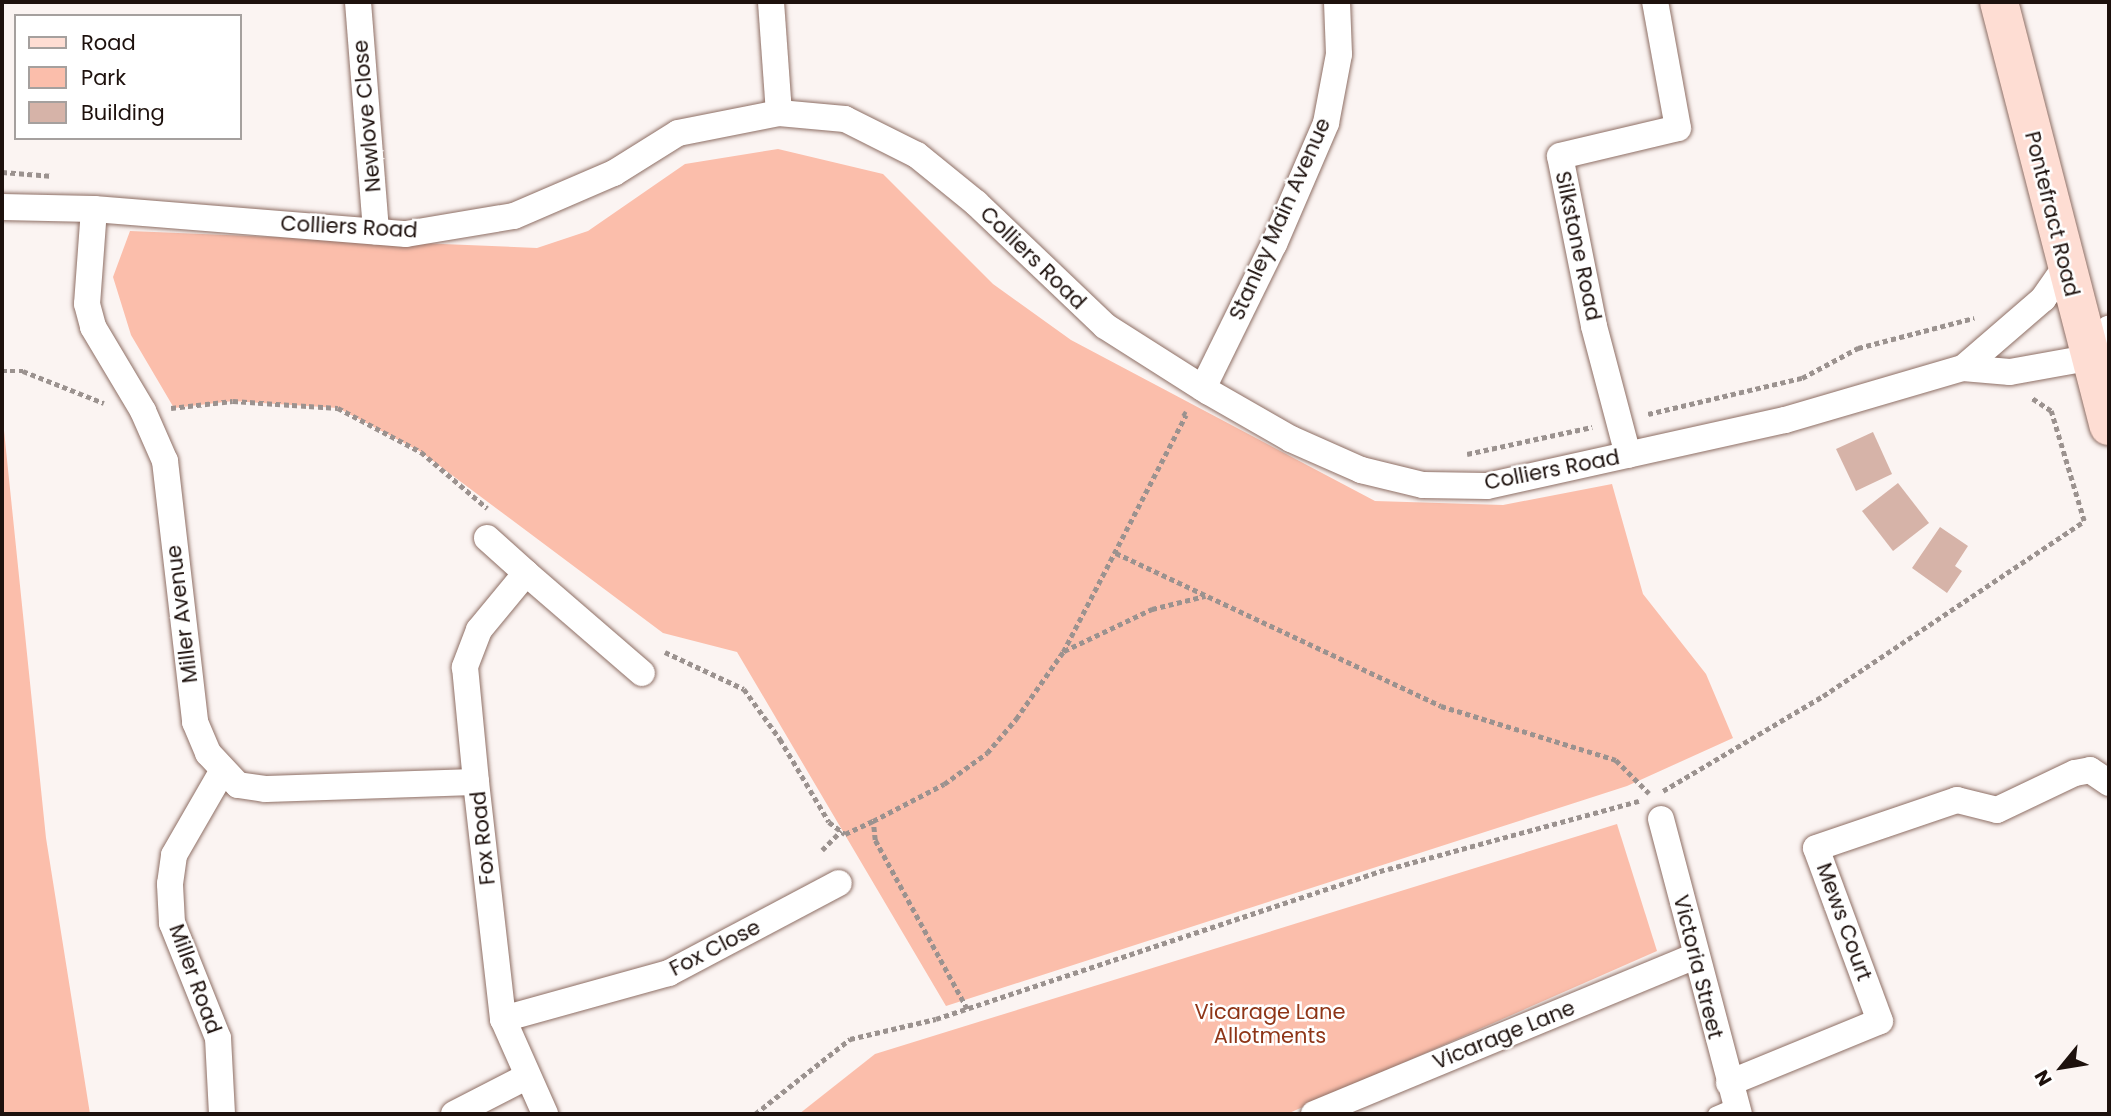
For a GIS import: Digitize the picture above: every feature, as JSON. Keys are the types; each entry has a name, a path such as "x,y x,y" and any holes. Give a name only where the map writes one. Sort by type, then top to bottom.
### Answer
{"main road":[{"name":"Pontefract Road","path":"1999,2 2065,267 2097,357 2109,426"}],"street":[{"name":"Newlove Close","path":"358,2 376,231"},
{"path":"771,2 779,113"},
{"name":"Stanley Main Avenue","path":"1203,388 1274,244 1326,122 1339,54 1338,2"},
{"name":"Silkstone Road","path":"1628,455 1560,156 1678,128 1655,2"},
{"name":"Colliers Road","path":"2,207 94,209 406,234 514,216 614,173 678,134 779,113 845,119 917,155 976,203 1105,326 1203,388 1291,439 1361,470 1423,485 1488,486 1785,420 1963,368 2010,372 2097,357"},
{"name":"Miller Avenue","path":"94,209 87,304 93,327 143,411 165,461 195,722 208,753 222,772"},
{"name":"Colliers Road","path":"1963,368 2043,299 2065,267"},
{"path":"487,538 642,673"},
{"name":"Fox Road","path":"526,573 480,630 465,667 503,1019 526,1077 545,1114"},
{"name":"Mews Court","path":"1730,1104 1880,1021 1816,848 1957,800 1997,810 2075,773 2090,770 2109,783"},
{"path":"222,772 239,785 265,789 476,782"},
{"name":"Miller Road","path":"222,772 174,855 170,884 172,923 218,1038 222,1114"},
{"name":"Victoria Street","path":"1656,808 1730,1104"},
{"name":"Fox Close","path":"503,1019 669,973 839,883"},
{"name":"Vicarage Lane","path":"1314,1114 1361,1105 1695,956"},
{"path":"454,1114 526,1077"}],"path":[{"path":"2,172 66,179"},
{"path":"1619,421 1801,378 1858,348 1990,314 2005,332"},
{"path":"2,372 23,371 103,403 143,411"},
{"path":"755,1114 850,1039 967,1009 1388,869 1541,824 1656,808 2084,521 2050,411 2031,398"},
{"path":"967,1009 876,840 873,821 944,784 986,752 1063,652 1186,415 1176,408"},
{"path":"1115,553 1441,706 1616,760 1656,808"},
{"path":"1063,652 1152,609 1206,596"},
{"path":"822,850 841,831"}],"green space":[{"path":"778,149 883,174 993,284 1071,340 1375,501 1503,505 1612,484 1643,594 1706,674 1733,738 1627,786 946,1006 737,652 663,633 421,452 338,408 233,401 174,408 131,335 113,277 130,231 537,248 588,231 685,164"},
{"path":"2,411 46,838 90,1114 2,1114"},
{"name":"Vicarage Lane Allotments","path":"1617,824 1657,951 1287,1114 799,1114 875,1054"}],"building":[{"path":"1873,432 1892,474 1856,491 1836,449"},
{"path":"1898,483 1929,523 1893,551 1862,511"},
{"path":"1940,527 1968,546 1955,566 1962,571 1947,593 1912,568"}]}
